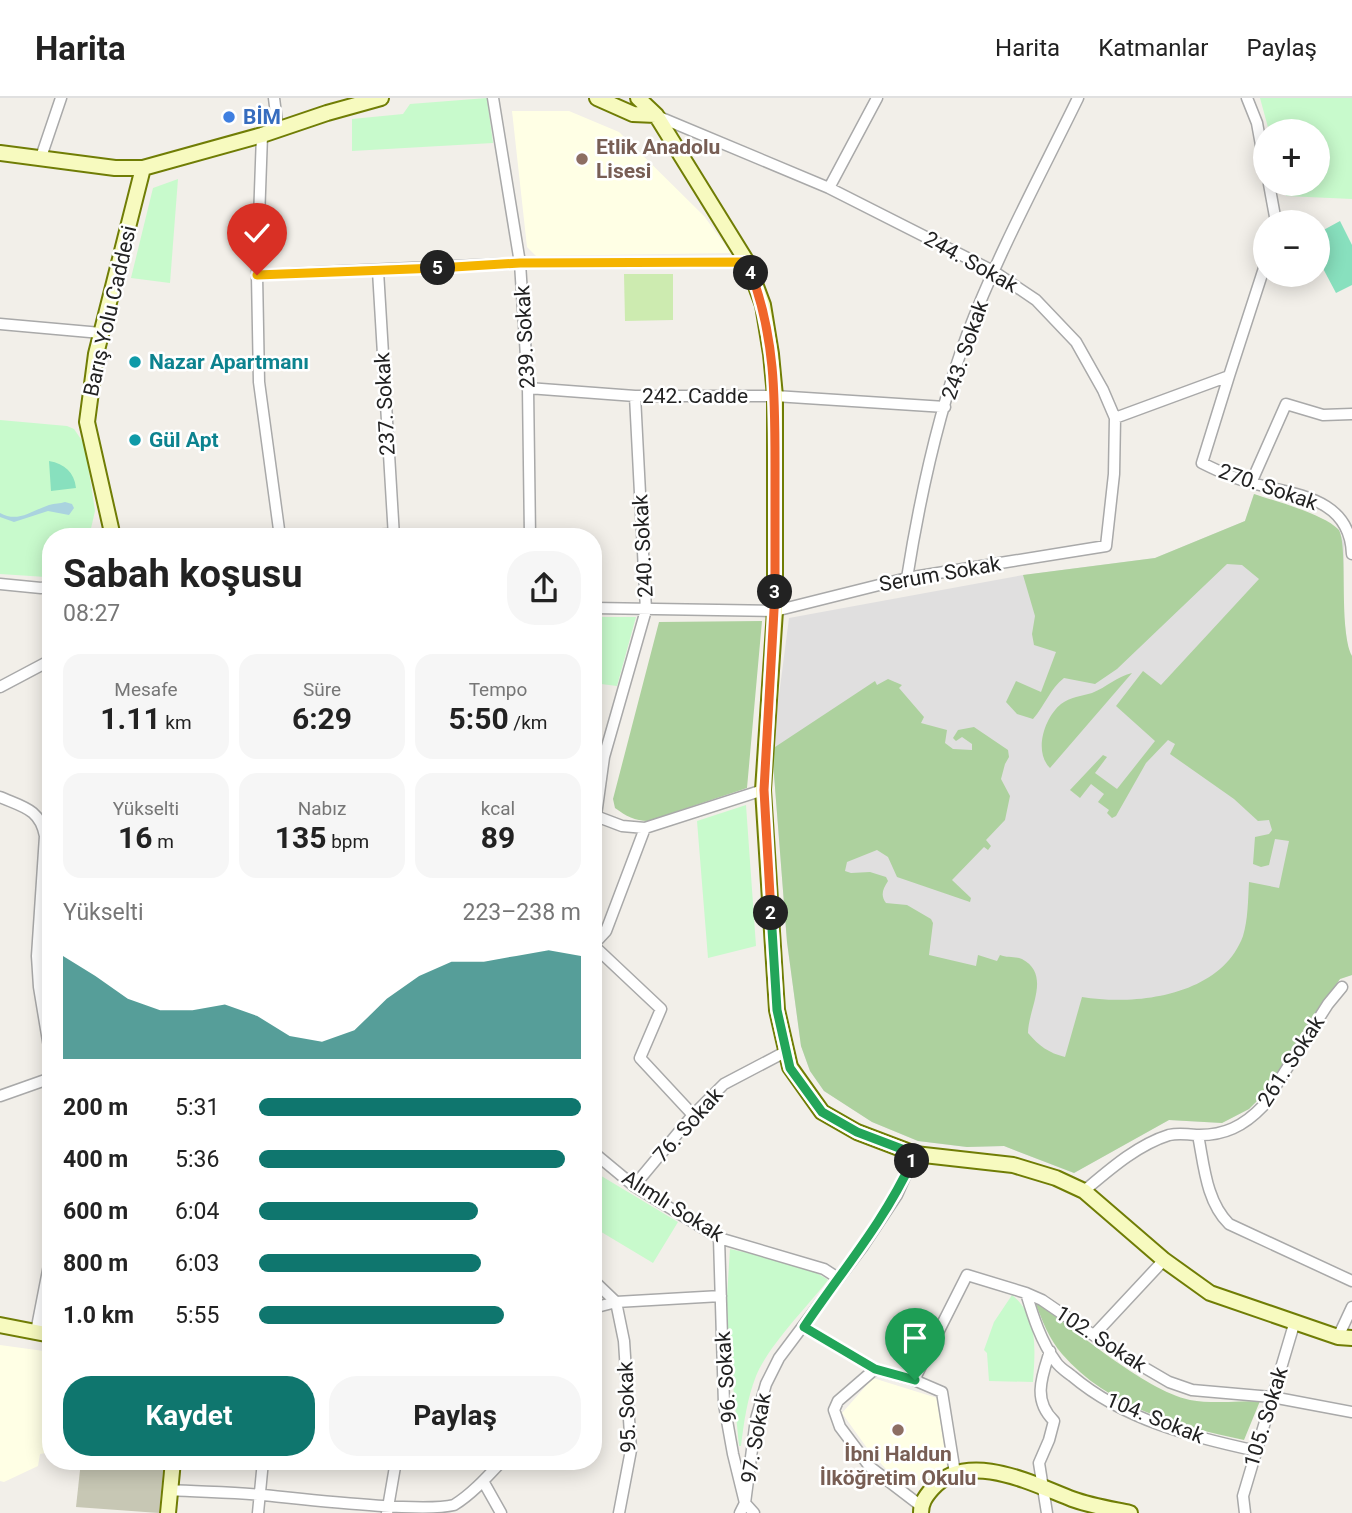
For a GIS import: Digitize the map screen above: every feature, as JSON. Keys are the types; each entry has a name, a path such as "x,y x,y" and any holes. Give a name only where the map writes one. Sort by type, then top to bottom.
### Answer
{"main road":[{"path":"0,153 115,168 143,168 381,98"},
{"path":"638,98 656,115 747,262 763,305 771,354 775,396 775,611 764,790 777,1010 790,1068 822,1112 857,1132 915,1154 1013,1165 1055,1178 1084,1191 1164,1260 1210,1293 1345,1337"},
{"path":"609,100 633,114 656,115"},
{"name":"Barış Yolu Caddesi","path":"111,528 87,422 92,375 101,333 143,168"},
{"path":"0,1325 42,1334"},
{"path":"168,1513 172,1470"},
{"path":"921,1509 937,1484 956,1473 1004,1473 1044,1486 1074,1500 1130,1513"}],"street":[{"path":"40,160 61,98"},
{"path":"274,98 278,130"},
{"name":"239. Sokak","path":"493,98 520,263 528,388 530,528"},
{"path":"829,188 877,98"},
{"name":"243. Sokak","path":"907,578 921,495 966,336 993,271 1078,98"},
{"path":"1247,98 1255,119"},
{"name":"244. Sokak","path":"656,115 829,188 993,271 1036,300 1076,342 1103,390 1115,418 1114,474 1106,546"},
{"path":"262,135 257,275 259,382 279,528"},
{"path":"257,275 520,263 747,262"},
{"name":"237. Sokak","path":"378,271 394,528"},
{"path":"1115,418 1229,376 1258,287"},
{"path":"0,324 101,333"},
{"name":"270. Sokak","path":"1229,376 1202,463 1251,483 1281,489 1322,503 1341,517 1352,539 1352,554"},
{"name":"242. Cadde","path":"528,388 635,396 775,396 945,407"},
{"name":"240. Sokak","path":"602,770 646,610 635,396"},
{"path":"1251,483 1286,404 1323,415 1352,414"},
{"name":"Serum Sokak","path":"602,608 775,611 907,578 1106,546"},
{"path":"0,584 42,588"},
{"path":"0,687 42,665"},
{"path":"602,818 622,826 645,828 764,790"},
{"path":"0,797 35,813 42,822"},
{"path":"602,935 606,931 645,828"},
{"path":"42,881 37,956 42,1004"},
{"path":"602,953 661,1009 640,1058 693,1115"},
{"path":"39,986 42,983"},
{"name":"261. Sokak","path":"1084,1191 1116,1164 1155,1141 1176,1133 1198,1135 1226,1132 1254,1117 1342,987"},
{"name":"76. Sokak","path":"634,1186 693,1115 724,1084 785,1052"},
{"path":"0,1097 42,1081"},
{"path":"1198,1135 1212,1198 1229,1224 1352,1282"},
{"name":"97. Sokak","path":"754,1513 745,1503 756,1419 766,1384 779,1359 863,1246 897,1195 915,1154"},
{"name":"Alımlı Sokak","path":"602,1159 634,1186 719,1238 824,1269 838,1278"},
{"name":"96. Sokak","path":"719,1238 724,1404 745,1503"},
{"path":"1094,1335 1164,1260"},
{"name":"102. Sokak","path":"915,1380 967,1275 1042,1300 1168,1382 1192,1390 1272,1397 1352,1412"},
{"path":"602,1288 616,1301"},
{"name":"104. Sokak","path":"1026,1293 1035,1322 1056,1363 1086,1388 1128,1412 1170,1429 1257,1451"},
{"path":"602,1305 616,1301 721,1296"},
{"name":"95. Sokak","path":"616,1301 624,1341 631,1450 619,1513"},
{"path":"1345,1337 1352,1307"},
{"name":"105. Sokak","path":"1245,1513 1242,1496 1295,1321"},
{"path":"804,1327 875,1369 915,1380 942,1392 956,1473"},
{"path":"1047,1513 1039,1463 1054,1421 1040,1402 1044,1369 1050,1351"},
{"path":"875,1369 838,1401 834,1410 840,1427 870,1467 921,1509"},
{"path":"258,1513 262,1470"},
{"path":"387,1512 394,1470"},
{"path":"170,1490 260,1495 387,1512 428,1513 453,1505 493,1470"},
{"path":"483,1481 501,1513"},
{"path":"740,1513 745,1503"}],"shaded area":[{"name":"Etlik Anadolu Lisesi","path":"512,111 569,111 619,132 704,216 731,253 536,256 527,247"},
{"path":"1254,494 1324,520 1339,530 1344,543 1343,610 1348,648 1352,656 1352,975 1340,979 1303,1031 1277,1081 1249,1109 1222,1123 1169,1120 1074,1173 1004,1146 967,1147 918,1141 872,1122 824,1091 810,1071 801,1046 787,942 772,749 789,618 1023,575 1155,558 1245,521"},
{"path":"0,1345 42,1351 42,1454 38,1466 4,1482 0,1481"},
{"name":"İbni Haldun İlköğretim Okulu","path":"873,1378 937,1398 947,1467 903,1488 867,1448 842,1413"},
{"path":"80,1470 163,1470 159,1513 76,1507"}],"green space":[{"path":"487,98 493,143 352,151 352,119 403,114 410,104"},
{"path":"1260,98 1352,98 1352,199 1286,196 1330,196 1330,119 1266,119"},
{"path":"178,179 170,283 131,278 153,188"},
{"path":"1340,221 1352,245 1352,285 1336,293 1330,282 1330,226"},
{"path":"624,274 673,274 673,320 625,321"},
{"path":"0,420 67,426 74,429 85,445 95,511 91,528 42,528 42,577 0,574"},
{"path":"49,461 68,470 76,488 51,491"},
{"path":"1254,494 1310,513 1338,529 1343,550 1345,626 1352,656 1352,975 1340,979 1303,1031 1277,1081 1249,1109 1222,1123 1169,1120 1074,1173 1004,1146 967,1147 918,1141 872,1122 824,1091 810,1071 801,1046 787,942 772,749 875,681 877,685 888,679 902,685 899,688 924,717 921,723 947,730 945,743 953,749 972,750 972,744 962,737 956,741 953,738 958,730 974,727 1008,750 1009,757 1001,779 1010,796 1005,820 986,840 991,846 988,850 984,847 952,880 971,898 970,902 897,877 888,857 877,850 847,862 845,871 870,872 886,877 888,881 883,895 886,903 907,905 931,919 933,923 929,955 976,966 978,955 997,961 1000,955 1022,959 1031,966 1037,983 1028,1033 1040,1045 1065,1057 1082,997 1127,1000 1175,992 1197,984 1216,972 1232,956 1245,930 1249,882 1279,888 1289,841 1275,839 1269,865 1261,867 1253,864 1255,837 1269,834 1272,830 1269,820 1258,821 1234,799 1170,754 1175,744 1168,740 1146,763 1116,816 1112,818 1107,813 1109,810 1098,802 1104,794 1091,784 1080,798 1070,790 1103,755 1107,757 1095,773 1117,789 1155,741 1116,706 1143,671 1161,685 1259,579 1242,565 1227,564 1117,669 1095,684 1064,678 1033,719 1017,714 1006,702 1016,681 1041,692 1056,652 1034,645 1032,634 1035,616 1023,575 1155,558 1245,521"},
{"path":"602,617 636,617 617,686 602,684"},
{"path":"762,621 747,788 648,821 631,818 615,808 613,799 659,622"},
{"path":"1132,673 1050,768 1042,753 1042,744 1046,725 1055,710 1068,700 1092,693"},
{"path":"746,805 756,946 708,958 697,821"},
{"path":"602,1176 678,1222 653,1263 602,1232"},
{"path":"730,1249 794,1264 828,1280 762,1364 750,1393 741,1446 726,1312"},
{"path":"1012,1295 1027,1313 1031,1324 1034,1346 1033,1382 989,1381 987,1353 984,1350 994,1322"},
{"path":"1035,1302 1131,1372 1171,1394 1198,1401 1260,1401 1244,1440 1170,1421 1122,1401 1101,1388 1080,1372 1057,1348"}],"water":[{"path":"65,502 72,504 74,508 69,515 48,511 14,522 0,517 0,513 19,516"}],"place":[{"name":"BİM","path":"229,117"},
{"name":"Etlik Anadolu Lisesi","path":"582,159"},
{"name":"Nazar Apartmanı","path":"135,362"},
{"name":"Gül Apt","path":"135,440"},
{"name":"İbni Haldun İlköğretim Okulu","path":"898,1430"}],"route":[{"path":"257,275 520,263 747,262 763,305 775,396 775,611 764,790 777,1010 790,1068 822,1112 857,1132 915,1154 897,1195 804,1327 875,1369 915,1380"}]}
